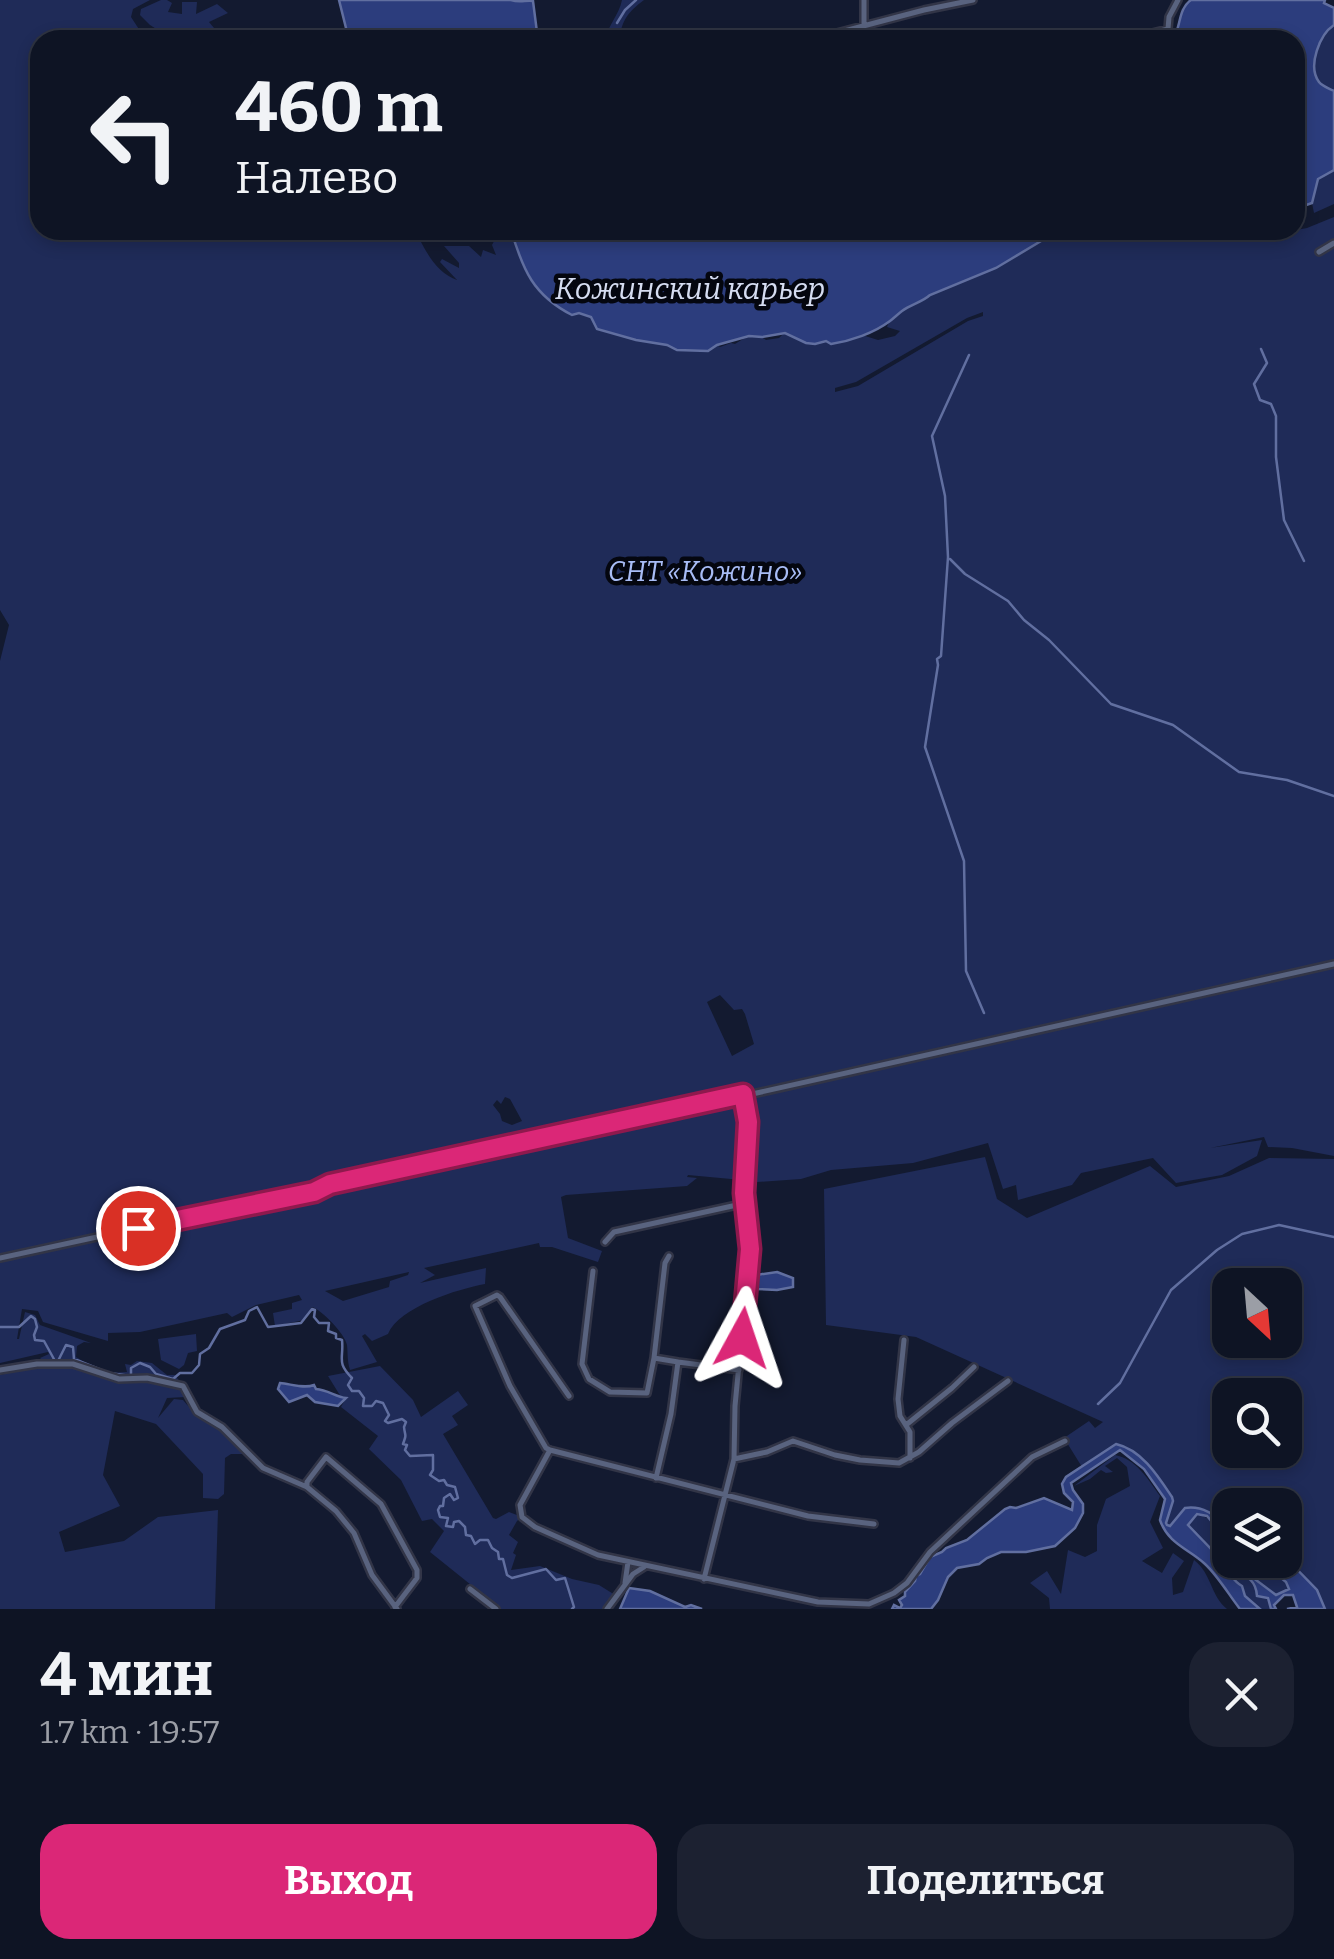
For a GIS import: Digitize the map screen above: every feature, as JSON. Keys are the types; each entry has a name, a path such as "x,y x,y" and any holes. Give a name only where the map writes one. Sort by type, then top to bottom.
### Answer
{"street":[{"path":"864,0 864,25"},
{"path":"846,30 973,0"},
{"path":"1164,30 1168,29 1178,0"},
{"path":"1320,252 1334,243"},
{"path":"0,1258 314,1192 330,1184 1334,964"},
{"path":"704,1579 734,1459 750,1249 744,1182 748,1122 743,1094"},
{"path":"605,1242 614,1232 746,1204"},
{"path":"593,1270 582,1364 589,1380 610,1392 648,1393 664,1264 670,1256"},
{"path":"568,1396 500,1297 475,1306 510,1386 546,1448 808,1516 874,1524"},
{"path":"904,1340 898,1399 900,1416 910,1432 910,1458"},
{"path":"654,1358 739,1370"},
{"path":"656,1478 678,1362"},
{"path":"0,1370 73,1364 119,1379 146,1378 183,1386 197,1412 222,1427 263,1468 307,1487 336,1511 354,1533 372,1575 396,1608 417,1578 417,1570 381,1504 326,1457 306,1482 307,1487"},
{"path":"906,1425 974,1366"},
{"path":"734,1459 793,1441 835,1455 899,1463 1008,1381"},
{"path":"550,1450 520,1504 522,1517 535,1526 598,1555 638,1566 818,1602 870,1604 906,1583 930,1552 1032,1458 1064,1441"},
{"path":"626,1583 628,1562"},
{"path":"607,1609 638,1566"},
{"path":"470,1589 496,1609"}],"green space":[{"name":"СНТ «Кожино»","path":"0,0 150,0 133,9 131,17 139,30 30,30 30,240 420,240 437,266 457,280 440,262 442,259 459,268 444,246 469,246 481,257 483,250 496,255 492,245 495,240 514,240 533,283 612,333 677,350 708,350 750,336 779,338 785,332 806,343 835,344 862,335 878,340 895,336 900,331 887,327 905,308 996,268 1043,240 1305,240 1305,228 1334,217 1334,1156 1268,1147 1264,1137 1210,1148 1262,1140 1257,1156 1222,1175 1176,1183 1153,1158 1081,1173 1072,1185 1018,1200 1016,1185 1003,1189 988,1143 913,1163 831,1170 801,1179 757,1182 755,1177 743,1176 742,1180 688,1175 697,1178 687,1186 561,1197 568,1238 602,1251 598,1262 552,1247 540,1247 539,1243 424,1268 435,1275 420,1283 486,1268 485,1284 416,1308 394,1324 388,1334 372,1341 365,1334 362,1336 377,1362 350,1370 345,1340 316,1309 312,1307 304,1320 275,1326 273,1313 292,1309 292,1303 302,1300 299,1295 256,1305 232,1317 227,1313 140,1332 108,1333 108,1341 43,1322 38,1311 22,1309 17,1339 25,1312 35,1315 40,1325 91,1343 77,1346 76,1357 86,1363 44,1362 40,1358 48,1352 0,1363 0,661 9,625 0,610","holes":["983,312 983,316 858,386 835,392 835,388 856,382","720,995 734,1010 742,1009 754,1044 732,1056 707,1002","505,1097 510,1099 522,1121 512,1125 502,1121 493,1105 497,1100 501,1104","409,1272 390,1281 389,1287 343,1301 325,1291"]},
{"path":"167,0 172,3 168,12 182,14 182,2 197,2 196,14 217,4 228,13 209,22 214,28 233,29 158,30 140,15 141,9"},
{"path":"622,0 644,0 627,17 621,30 608,30"},
{"path":"1334,25 1334,91 1319,82 1314,68 1320,43"},
{"path":"1334,170 1334,204 1314,213 1312,203 1318,179"},
{"path":"985,1157 997,1199 1027,1218 1150,1166 1176,1187 1229,1176 1269,1158 1334,1159 1334,1609 1325,1609 1317,1590 1302,1575 1302,1488 1212,1488 1212,1514 1185,1508 1167,1526 1172,1497 1146,1462 1125,1446 1082,1467 1064,1438 1089,1421 1095,1428 1103,1422 916,1337 826,1325 824,1189"},
{"path":"196,1334 197,1351 188,1353 179,1369 161,1360 158,1339"},
{"path":"152,1363 180,1382 110,1373 127,1372 125,1364"},
{"path":"39,1366 74,1367 117,1381 152,1380 182,1388 185,1397 167,1398 158,1418 174,1399 183,1400 244,1452 225,1458 224,1494 218,1499 203,1498 203,1474 156,1424 115,1411 103,1475 120,1506 59,1532 65,1552 124,1541 158,1517 218,1510 215,1609 0,1609 0,1375"},
{"path":"380,1366 413,1400 421,1417 458,1391 468,1405 452,1416 458,1425 443,1434 493,1518 509,1512 522,1517 509,1535 518,1542 511,1570 540,1566 599,1585 615,1595 605,1609 501,1609 430,1552 444,1531 432,1519 422,1521 401,1480 369,1449 378,1436 341,1407 346,1398 341,1397 328,1376"},
{"path":"1115,1455 1135,1465 1160,1496 1150,1522 1163,1548 1142,1561 1162,1573 1173,1553 1184,1561 1172,1578 1173,1595 1183,1592 1194,1560 1227,1609 1050,1609 1049,1598 1030,1583 1047,1571 1061,1594 1068,1550 1085,1557 1097,1551 1097,1525 1106,1499 1130,1486 1127,1467 1117,1458 1105,1466 1113,1472 1101,1470 1074,1486"},
{"path":"1197,1514 1212,1522 1212,1550 1188,1525"},
{"path":"1232,1578 1248,1578 1268,1598 1271,1609 1260,1609"},
{"path":"1253,1578 1281,1578 1290,1589 1276,1595"}],"water":[{"path":"339,0 533,1 537,30 346,30"},
{"path":"1191,0 1325,0 1334,8 1334,25 1320,43 1314,68 1319,82 1334,91 1334,170 1318,179 1312,203 1305,205 1305,30 1177,30 1184,8"},
{"name":"Кожинский карьер","path":"514,240 1043,240 996,268 930,295 862,336 815,344 785,333 749,336 708,351 677,350 597,329 591,317 572,315 548,299 531,280"},
{"path":"777,1272 793,1278 793,1287 757,1289 756,1275"},
{"path":"280,1383 314,1385 346,1398 338,1406 315,1402 307,1395 289,1402 278,1389"},
{"path":"1116,1444 1125,1447 1141,1458 1172,1497 1167,1525 1185,1508 1212,1514 1212,1522 1197,1514 1188,1525 1212,1550 1212,1572 1168,1535 1160,1520 1165,1499 1144,1469 1120,1450 1071,1483 1083,1504 1083,1513 1075,1528 1055,1546 1001,1552 979,1564 957,1568 931,1609 892,1609 894,1605 900,1608 899,1600 930,1557 967,1540 1005,1509 1044,1498 1072,1510 1073,1502 1062,1484 1066,1477"},
{"path":"1302,1575 1317,1590 1325,1609 1287,1609 1297,1607 1293,1595 1284,1595 1274,1605 1276,1609 1271,1609 1268,1598 1257,1596 1248,1578 1276,1595 1289,1589 1281,1578 1302,1578"},
{"path":"1217,1578 1233,1578 1260,1609 1240,1609"},
{"path":"629,1588 650,1591 685,1607 702,1609 620,1609"}],"waterway":[{"path":"617,23 636,0"},
{"path":"1261,349 1267,363 1254,384 1260,400 1271,404 1276,416 1276,457 1284,520 1304,561"},
{"path":"969,355 932,436 945,496 948,557 941,656 937,659 925,747 964,861 966,971 984,1013"},
{"path":"950,559 965,574 1008,601 1111,704 1173,725 1239,772 1287,780 1334,796"},
{"path":"1098,1404 1120,1383 1171,1290 1217,1250 1242,1234 1279,1225 1334,1237"},
{"path":"0,1327 19,1327 31,1316 37,1327 35,1340 44,1341 55,1361 66,1345 73,1347 74,1359 109,1373 131,1376 131,1368 140,1363 173,1379 180,1373 192,1373 199,1365 200,1354 209,1348 220,1329 245,1320 249,1311 257,1307 268,1327 301,1323 315,1310 314,1317 319,1323 329,1323 328,1331 342,1340 342,1364 352,1378 348,1385 352,1391 359,1391 364,1398 363,1406 372,1406 376,1401 383,1403 389,1415 385,1421 406,1422 405,1450 410,1456 433,1455 430,1475 455,1487 458,1498 454,1500 450,1494 438,1510 440,1517 448,1518 446,1526 453,1527 459,1521 475,1544 488,1540 512,1578 546,1569 556,1580 565,1578 572,1609"}],"route":[{"path":"138,1228 743,1094 748,1122 744,1193 750,1249 742,1338"}]}
